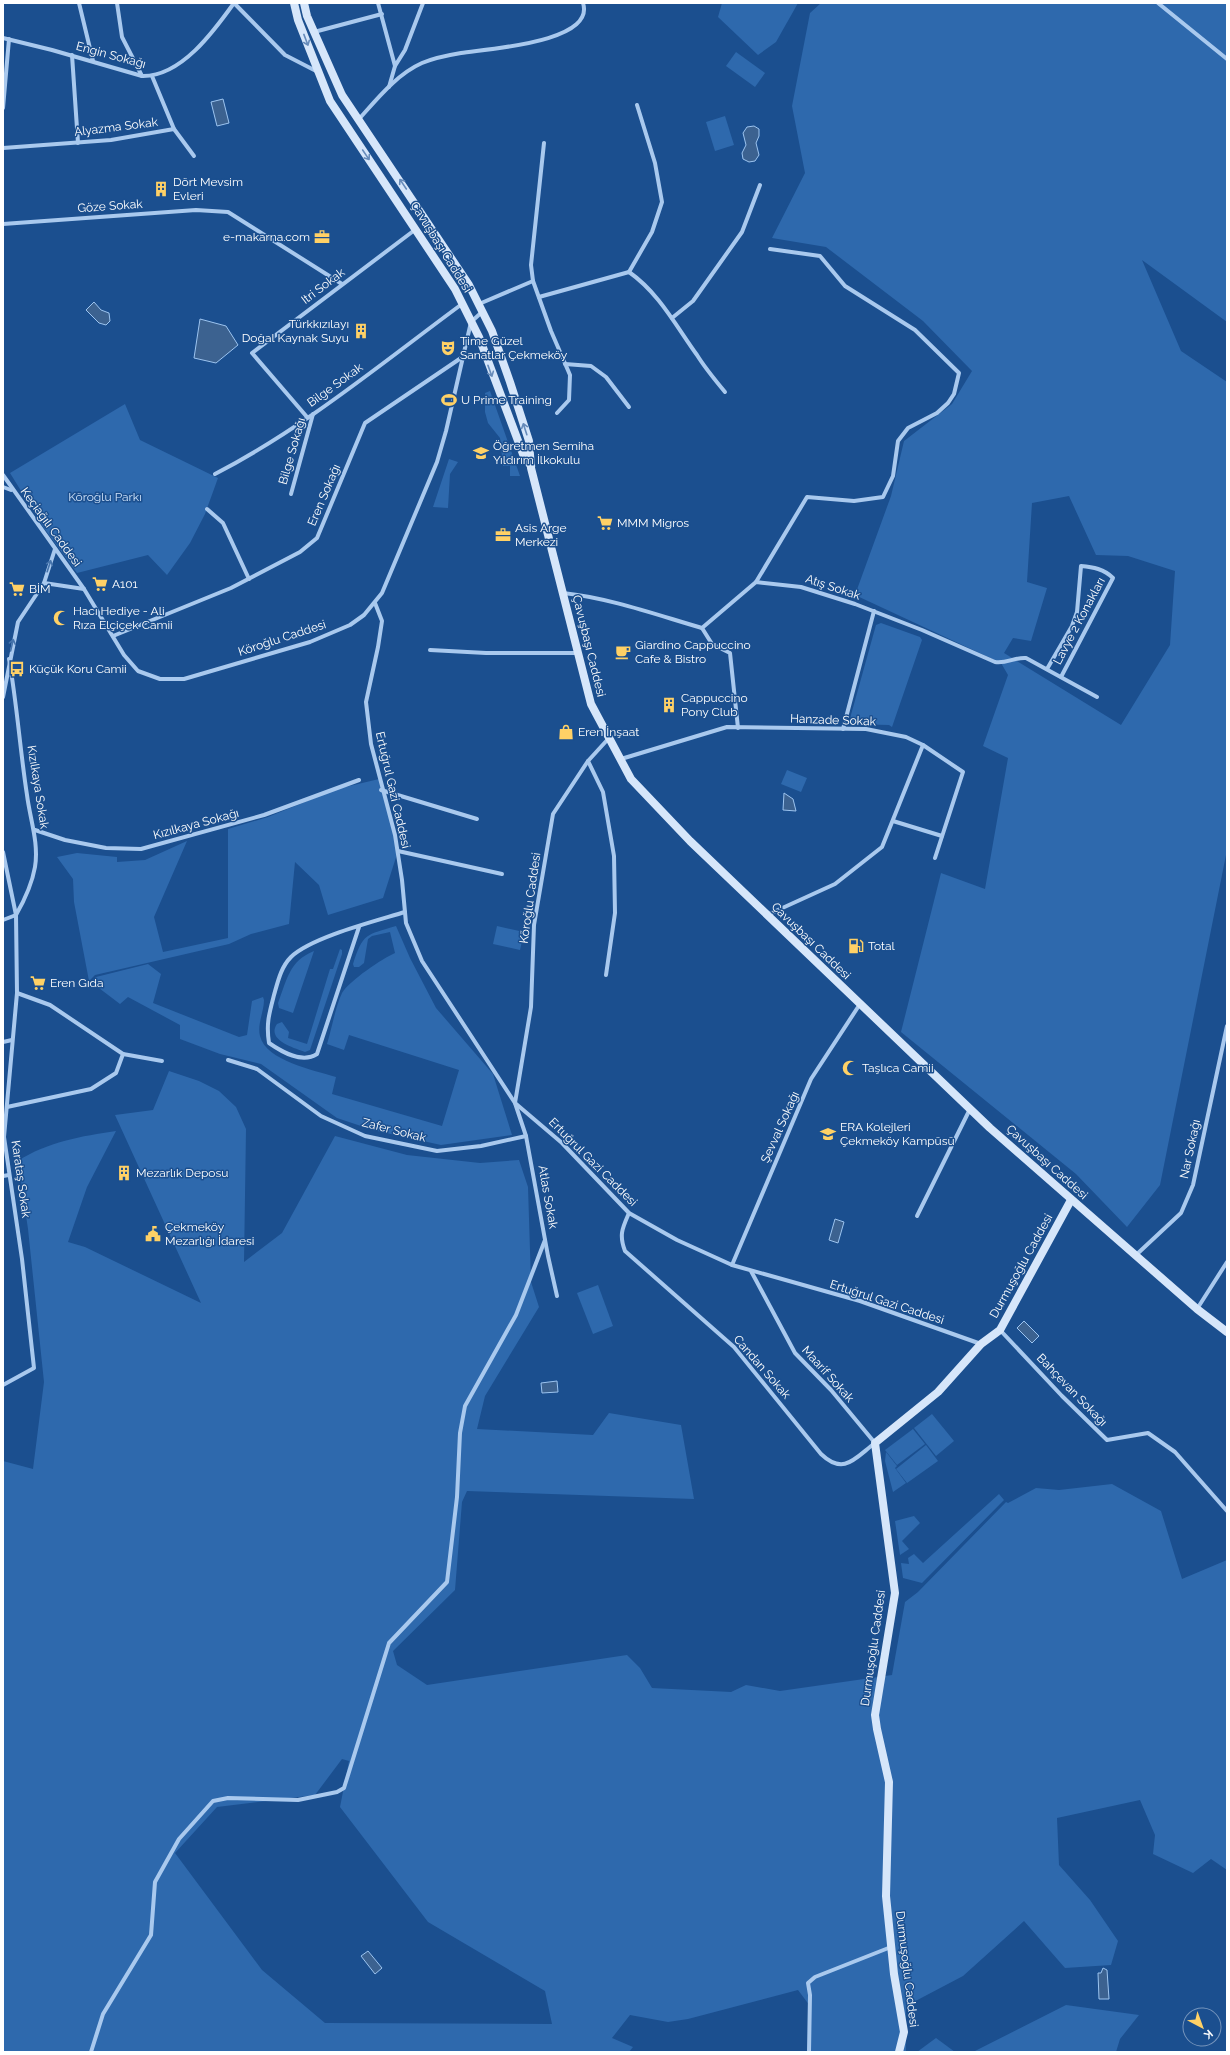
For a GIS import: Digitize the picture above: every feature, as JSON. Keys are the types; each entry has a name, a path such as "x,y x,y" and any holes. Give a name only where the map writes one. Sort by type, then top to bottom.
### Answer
{"main road":[{"name":"Çavuşbaşı Caddesi","path":"294,3 298,20 330,101 455,289 471,322 523,454 531,468"},
{"name":"Çavuşbaşı Caddesi","path":"304,3 314,32 342,95 464,277 493,336 529,442 531,468 591,704 631,779 690,841 970,1108 1071,1200 1197,1309 1227,1332"},
{"path":"319,73 330,70"},
{"name":"Durmuşoğlu Caddesi","path":"899,2052 904,2032 894,1974 886,1896 889,1782 875,1715 895,1593 875,1443 938,1392 981,1344 1000,1330 1071,1200"}],"street":[{"path":"79,3 93,61"},
{"path":"117,3 122,37 142,76"},
{"path":"234,3 284,55 319,73"},
{"name":"Engin Sokağı","path":"3,38 72,55 142,76 152,76 170,68 189,56 210,35 234,3"},
{"path":"378,3 394,66"},
{"path":"389,88 394,66 405,50 423,3"},
{"path":"359,119 410,69 424,62 461,53 506,48 539,41 561,34 574,26 583,15 583,3"},
{"path":"1158,3 1227,59"},
{"path":"314,32 382,14"},
{"path":"3,108 9,39"},
{"path":"72,55 78,143"},
{"name":"Alyazma Sokak","path":"3,148 110,140 174,129 152,76"},
{"path":"539,297 629,272 652,232 662,202 655,162 637,105"},
{"path":"174,129 194,156"},
{"path":"544,143 531,265 533,281 550,331 570,375 569,400 557,413"},
{"path":"672,318 692,301 742,232 760,185"},
{"name":"Göze Sokak","path":"3,224 196,210 228,212 342,284"},
{"name":"Itri Sokak","path":"307,417 252,353 416,229"},
{"path":"702,628 756,582 807,497 854,501 883,497 893,476 898,441 908,428 936,413 948,404 954,394 959,373 915,330 845,286 820,256 770,249"},
{"path":"629,272 644,283 672,318 697,356 725,392"},
{"name":"Çavuşbaşı Caddesi","path":"478,304 533,281"},
{"name":"Bilge Sokak","path":"215,474 245,458 313,414 462,304"},
{"path":"471,322 482,312"},
{"name":"Köroğlu Caddesi","path":"84,589 124,655 138,671 160,679 184,679 310,642 350,625 364,615 375,604 382,593 437,462 446,431 461,358 466,348 471,322"},
{"name":"Eren Sokağı","path":"113,636 231,588 300,552 317,538 365,423 461,358"},
{"path":"565,364 591,366 606,377 629,407"},
{"name":"Bilge Sokağı","path":"291,494 313,414"},
{"name":"Keçiağılı Caddesi","path":"3,475 54,549 84,589"},
{"path":"3,487 13,491"},
{"path":"207,510 223,523 249,579"},
{"path":"3,697 9,659 18,622 44,583 54,549"},
{"name":"Lavye 2 Konakları","path":"1047,669 1072,626 1077,612 1081,566 1096,567 1109,573 1113,578 1061,677"},
{"name":"Atış Sokak","path":"756,582 801,586 874,611 995,662 1002,663 1016,658 1026,658 1097,697"},
{"path":"44,583 84,589"},
{"path":"563,593 584,596 627,606 702,628 712,644 730,653 738,728"},
{"name":"Ertuğrul Gazi Caddesi","path":"375,604 382,621 366,702 371,744 381,790 398,851 406,922 422,961 515,1103 562,1143 629,1213 677,1240 732,1266 860,1301 981,1344"},
{"path":"843,729 874,611"},
{"path":"430,650 486,653 579,653"},
{"name":"Kızılkaya Sokak","path":"9,659 17,701 27,796 35,830 35,867 24,900 16,915"},
{"name":"Hanzade Sokak","path":"621,759 727,727 866,729 906,737 923,745 963,772 942,836"},
{"name":"Köroğlu Caddesi","path":"515,1103 531,1007 534,925 553,814 588,761 609,738"},
{"path":"767,915 835,884 882,847 923,745"},
{"path":"588,761 602,792 614,856 615,913 606,975"},
{"name":"Kızılkaya Sokağı","path":"35,830 65,840 106,848 141,849 264,815 359,780"},
{"path":"381,790 477,819"},
{"path":"893,821 942,836 935,858"},
{"path":"398,851 502,874"},
{"path":"3,852 16,915 17,993 50,1005 123,1054 162,1061"},
{"path":"359,927 317,1054 311,1058 304,1059 280,1051 269,1043 267,1026 278,979 291,957 308,944 359,927 405,912"},
{"path":"3,920 16,915"},
{"name":"Karataş Sokak","path":"3,1385 34,1368 22,1259 4,1137 17,993"},
{"name":"Şevval Sokağı","path":"732,1266 812,1079 860,1004"},
{"name":"Nar Sokağı","path":"1136,1255 1181,1213 1193,1185 1227,1026"},
{"path":"3,1042 12,1040"},
{"path":"6,1107 90,1089 116,1073 123,1054"},
{"name":"Zafer Sokak","path":"228,1060 257,1069 321,1116 365,1136 437,1151 481,1146 526,1136"},
{"name":"Atlas Sokak","path":"515,1103 526,1136 557,1296"},
{"path":"916,1216 970,1108"},
{"path":"3,1176 9,1175"},
{"name":"Candan Sokak","path":"629,1213 621,1235 621,1240 625,1251 734,1347 821,1454 832,1463 840,1466 847,1464 875,1443"},
{"path":"91,2052 103,2014 151,1935 155,1882 179,1839 213,1801 228,1798 298,1800 337,1792 344,1788 390,1643 447,1582 457,1497 460,1433 465,1406 516,1315 545,1240"},
{"path":"1197,1309 1227,1262"},
{"name":"Maarif Sokak","path":"750,1271 795,1353 831,1390 875,1443"},
{"name":"Bahçevan Sokağı","path":"1000,1330 1106,1440 1148,1433 1175,1452 1227,1512"},
{"path":"808,2052 810,1995 808,1983 815,1978 891,1946"}],"green space":[{"path":"722,3 798,3 776,42 758,55 718,17"},
{"path":"821,3 1227,3 1227,322 1142,260 1181,351 1227,382 1227,850 1160,1185 1127,1227 1076,1174 901,1032 941,873 985,889 1008,758 983,746 1008,675 1001,663 855,595 891,496 904,441 952,404 972,371 923,321 826,247 772,238 805,173 792,106 810,13","holes":["1069,496 1096,555 1128,556 1175,571 1170,645 1121,725 1004,653 1013,638 1031,641 1047,588 1027,582 1032,503"]},
{"path":"736,52 765,73 755,87 726,66"},
{"path":"725,116 734,145 715,151 706,122"},
{"path":"490,391 520,476 510,476 510,466 503,466 500,438 488,423 485,412 485,393"},
{"name":"Köroğlu Parkı","path":"125,404 140,440 218,478 205,514 190,543 167,575 148,555 77,573 44,528 10,473"},
{"path":"449,459 458,462 450,474 448,508 433,507"},
{"path":"881,623 920,637 922,640 892,727 889,725 852,724 849,722 876,625"},
{"path":"787,770 807,778 801,792 781,784"},
{"path":"379,779 398,851 383,898 328,915 319,885 295,862 289,924 251,934 229,944 95,975 89,981 74,902 73,879 57,857 77,853 117,857 117,862 145,860 187,841 154,917 163,952 228,938 228,829 268,817 337,789"},
{"path":"396,926 410,958 436,1008 493,1074 512,1135 441,1145 373,1130 337,1118 261,1064 220,1054 180,1039 180,1025 128,997 120,1004 91,982 96,977 148,964 161,974 153,1003 239,1037 247,1035 252,1001 263,997 264,1004 259,1032 264,1045 271,1052 304,1068 336,1077 332,1094 442,1126 459,1070 349,1035 344,1050 327,1044 335,1012 342,993 352,982 367,970 395,953 390,932 372,936 368,939 364,963 359,967 354,967 353,964 360,946 367,937 372,934"},
{"path":"497,926 524,932 520,950 493,944"},
{"path":"340,949 342,950 342,954 310,1050 305,1052 288,1046 275,1035 277,1024 282,1022 289,1032 288,1038 307,1044 330,969 333,969"},
{"path":"314,951 293,1013 279,1008 278,1003 290,972 299,960"},
{"path":"169,1071 199,1081 219,1091 236,1107 246,1129 244,1262 282,1233 335,1136 407,1155 480,1163 519,1160 528,1187 531,1282 539,1307 485,1396 477,1429 593,1435 609,1413 681,1425 694,1499 467,1491 462,1502 455,1590 393,1651 397,1665 427,1685 627,1655 640,1668 652,1688 731,1692 746,1685 780,1691 892,1675 905,1602 918,1592 1006,1502 1008,1503 1036,1488 1059,1490 1112,1484 1161,1511 1182,1579 1227,1560 1227,1870 1211,1859 1193,1873 1153,1854 1155,1835 1140,1800 1057,1818 1059,1865 1090,1900 1118,1941 1111,1965 1065,1968 1024,1921 963,1976 906,2006 906,2052 810,2052 810,2006 798,1990 688,2019 668,2022 630,2015 612,2038 633,2047 629,2052 3,2052 3,1461 33,1469 44,1382 28,1229 18,1161 29,1154 53,1144 90,1135 116,1131 87,1187 68,1242 85,1247 201,1303 115,1115 153,1110","holes":["342,1759 349,1761 340,1807 428,1922 545,1991 552,2024 325,2023 262,1970 175,1853 217,1807 315,1795"]},
{"path":"598,1285 613,1326 593,1334 577,1293"},
{"path":"932,1414 954,1441 936,1456 914,1428"},
{"path":"913,1429 925,1444 897,1465 885,1450"},
{"path":"926,1445 938,1461 907,1483 896,1469"},
{"path":"886,1452 897,1466 895,1468 906,1483 893,1492 885,1461"},
{"path":"999,1494 1004,1500 922,1583 903,1578 901,1563 909,1564 908,1558 914,1554 923,1563"},
{"path":"914,1516 920,1523 902,1541 909,1549 900,1555 895,1521"},
{"path":"1066,2005 1139,2015 1120,2039 1116,2052 973,2052"},
{"path":"936,2038 955,2052 917,2052"}],"shaded area":[{"path":"223,99 229,123 217,126 211,102"},
{"path":"754,126 759,129 759,136 756,143 759,155 755,161 749,162 743,159 742,153 746,145 743,133 747,127"},
{"path":"94,302 101,310 109,313 110,321 106,325 99,323 86,310"},
{"path":"200,319 226,326 238,345 216,363 194,358"},
{"path":"784,793 793,799 796,811 783,810"},
{"path":"835,1219 844,1222 838,1243 829,1240"},
{"path":"1024,1321 1039,1336 1032,1343 1017,1328"},
{"path":"557,1381 558,1392 542,1393 541,1383"},
{"path":"368,1951 382,1968 375,1974 361,1956"},
{"path":"1103,1968 1107,1970 1109,1999 1099,1999 1098,1973 1101,1973"}],"place":[{"name":"Dört Mevsim Evleri","path":"161,189"},
{"name":"e-makarna.com","path":"322,237"},
{"name":"Türkkızılayı Doğal Kaynak Suyu","path":"361,331"},
{"name":"Time Güzel Sanatlar Çekmeköy","path":"448,348"},
{"name":"U Prime Training","path":"449,400"},
{"name":"Öğretmen Semiha Yıldırım İlkokulu","path":"481,453"},
{"name":"MMM Migros","path":"605,523"},
{"name":"Asis Arge Merkezi","path":"503,535"},
{"name":"A101","path":"100,584"},
{"name":"BİM","path":"17,589"},
{"name":"Hacı Hediye - Ali Rıza Elçiçek Camii","path":"61,618"},
{"name":"Giardino Cappuccino Cafe & Bistro","path":"623,652"},
{"name":"Küçük Koru Camii","path":"17,669"},
{"name":"Cappuccino Pony Club","path":"669,705"},
{"name":"Eren İnşaat","path":"566,732"},
{"name":"Total","path":"856,946"},
{"name":"Eren Gıda","path":"38,983"},
{"name":"Taşlıca Camii","path":"850,1068"},
{"name":"ERA Kolejleri Çekmeköy Kampüsü","path":"828,1134"},
{"name":"Mezarlık Deposu","path":"124,1173"},
{"name":"Çekmeköy Mezarlığı İdaresi","path":"153,1234"}]}
